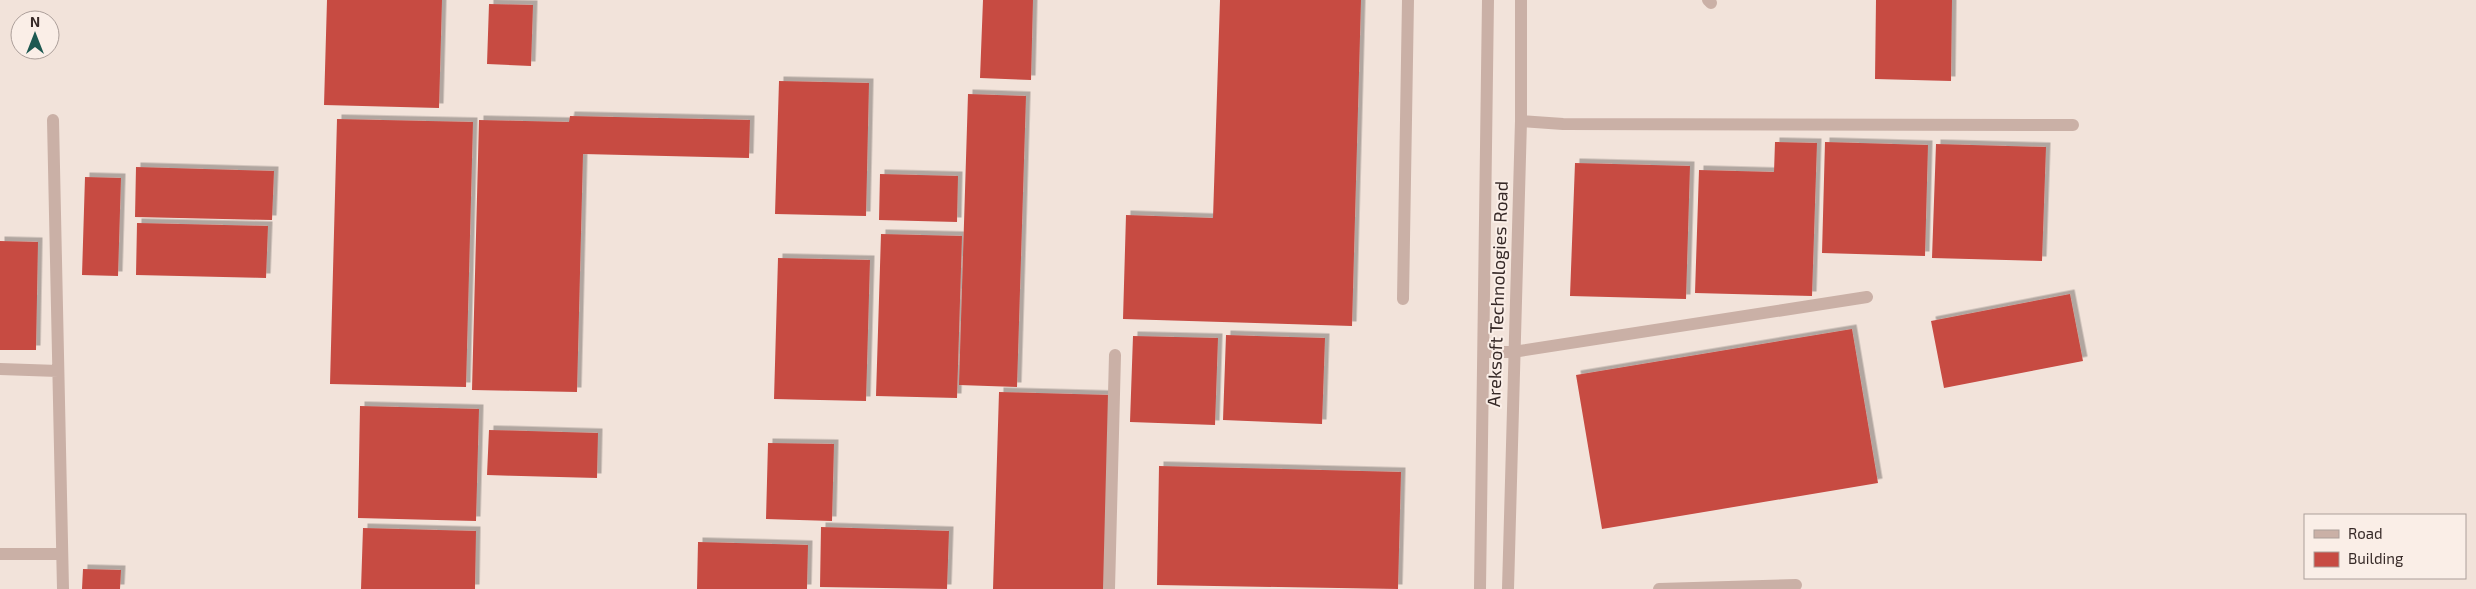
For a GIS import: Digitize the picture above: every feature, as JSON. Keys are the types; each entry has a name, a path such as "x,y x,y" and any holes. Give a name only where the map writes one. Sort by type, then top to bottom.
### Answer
{"street":[{"path":"1403,299 1408,0"},
{"name":"Areksoft Technologies Road","path":"1480,589 1488,0"},
{"name":"Areksoft Technologies Road","path":"1508,589 1521,121 1521,0"},
{"path":"53,120 63,589"},
{"path":"1521,121 1563,124 2073,126"},
{"path":"1484,352 1514,352 1866,297"},
{"path":"1109,589 1115,355"},
{"path":"0,369 58,371"},
{"path":"0,554 62,554"},
{"path":"1658,589 1796,585"}],"building":[{"path":"327,0 442,0 439,108 324,105"},
{"path":"983,0 1033,0 1031,80 980,78"},
{"path":"1220,0 1361,0 1352,326 1123,319 1126,215 1213,218"},
{"path":"1876,0 1952,0 1951,81 1875,79"},
{"path":"489,4 533,5 531,66 487,64"},
{"path":"779,81 869,83 866,216 775,214"},
{"path":"968,94 1026,96 1017,387 959,385"},
{"path":"570,116 750,120 749,158 583,154 577,392 472,390 479,120 569,122"},
{"path":"337,119 473,122 466,387 330,384"},
{"path":"1775,142 1817,143 1812,296 1695,293 1699,170 1774,172"},
{"path":"1825,142 1928,145 1925,256 1822,253"},
{"path":"1936,144 2046,147 2042,261 1932,258"},
{"path":"1575,163 1690,166 1686,299 1570,296"},
{"path":"136,167 274,171 272,220 135,217"},
{"path":"880,174 958,176 957,222 879,220"},
{"path":"85,177 121,178 118,276 82,275"},
{"path":"137,223 268,226 266,278 136,275"},
{"path":"881,234 962,236 957,398 876,396"},
{"path":"0,241 38,242 36,350 0,350"},
{"path":"778,258 870,260 866,401 774,399"},
{"path":"2070,294 2083,361 1944,388 1931,321"},
{"path":"1852,329 1878,483 1602,529 1576,375"},
{"path":"1226,335 1325,338 1322,424 1223,420"},
{"path":"1133,336 1218,338 1215,425 1130,422"},
{"path":"999,392 1110,395 1104,589 993,589"},
{"path":"360,406 479,409 476,521 358,518"},
{"path":"489,430 598,433 597,478 487,475"},
{"path":"768,443 834,444 832,521 766,519"},
{"path":"1159,466 1401,472 1398,589 1157,585"},
{"path":"821,527 949,531 947,589 820,587"},
{"path":"363,528 476,531 475,589 361,589"},
{"path":"698,542 808,545 807,589 697,589"},
{"path":"83,569 121,570 120,589 82,589"}]}
